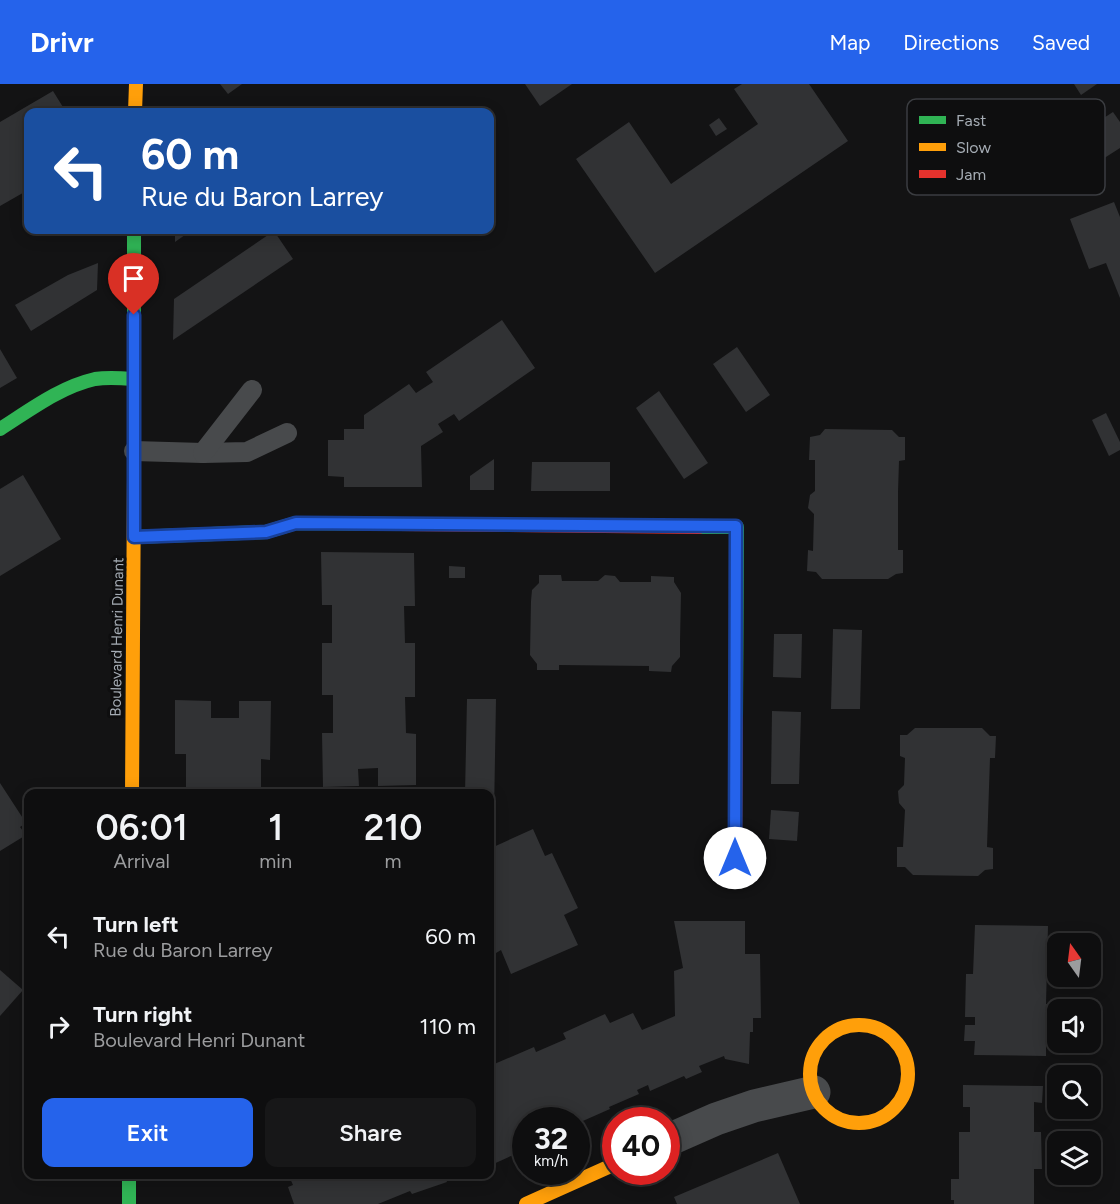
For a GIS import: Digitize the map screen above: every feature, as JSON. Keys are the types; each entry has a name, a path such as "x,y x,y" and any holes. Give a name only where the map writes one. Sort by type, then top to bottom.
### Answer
{"street":[{"path":"135,84 135,108"},
{"name":"Boulevard Henri Dunant","path":"132,789 134,234"},
{"path":"0,429 60,392 95,380 133,379"},
{"path":"134,537 266,532 296,523 736,526 735,858"},
{"path":"857,1026 872,1027 886,1033 897,1043 905,1057 909,1072 907,1087 901,1101 877,1120 862,1123 846,1122 833,1116 821,1106 814,1092 810,1077 812,1062 818,1048 828,1036 842,1029 857,1026"},
{"path":"680,1135 754,1106 814,1092"},
{"path":"525,1204 602,1170"},
{"path":"129,1179 129,1204"}],"lane":[{"path":"203,453 252,390"},
{"path":"134,451 247,452 287,433"}],"building":[{"path":"220,84 242,84 228,94"},
{"path":"525,84 572,84 540,106"},
{"path":"742,84 809,84 848,141 655,273 576,159 629,122 671,184 758,124 734,89"},
{"path":"1074,84 1097,84 1081,95"},
{"path":"53,91 64,108 24,108 24,192 0,206 0,122"},
{"path":"1113,112 1120,122 1120,148 1105,158 1105,117"},
{"path":"719,118 727,129 716,136 709,125"},
{"path":"1114,202 1120,217 1120,298 1106,263 1089,269 1070,219"},
{"path":"175,234 186,234 175,242"},
{"path":"270,234 276,234 293,259 173,340 174,299"},
{"path":"98,263 97,290 31,331 15,305 68,275"},
{"path":"502,320 535,368 459,421 454,414 438,424 443,432 421,446 422,487 344,487 344,477 328,476 328,440 344,440 344,429 364,429 364,415 409,384 416,393 433,382 426,372"},
{"path":"737,347 770,395 746,412 713,364"},
{"path":"0,349 17,378 0,388"},
{"path":"659,391 708,463 684,479 636,408"},
{"path":"1106,413 1120,442 1120,450 1109,456 1092,420"},
{"path":"825,429 892,430 899,437 905,437 905,460 899,461 898,492 898,550 903,550 903,573 888,579 822,579 816,572 807,571 808,550 813,551 814,514 808,508 810,495 815,491 815,460 809,460 810,437 820,435"},
{"path":"494,459 494,490 470,490 470,476"},
{"path":"532,462 610,462 610,491 531,491"},
{"path":"23,475 61,539 0,576 0,489"},
{"path":"321,552 414,553 415,606 404,606 405,643 415,643 415,697 405,697 406,733 416,734 416,785 378,786 378,768 358,769 359,786 323,787 322,733 333,733 333,695 322,695 322,643 332,643 332,605 322,605"},
{"path":"449,566 465,567 465,578 449,578"},
{"path":"539,575 561,575 562,581 598,581 605,575 615,576 620,582 651,582 651,576 674,577 674,582 681,593 680,657 672,666 671,672 649,671 649,666 559,665 559,670 537,670 537,664 530,655 531,601 532,590 539,583"},
{"path":"833,629 862,630 860,709 831,709"},
{"path":"774,634 802,634 801,678 773,677"},
{"path":"467,699 496,699 494,815 494,789 465,789"},
{"path":"175,700 211,701 211,718 239,718 239,701 271,701 270,760 261,759 261,789 186,789 186,754 175,754"},
{"path":"772,711 801,712 799,784 771,784"},
{"path":"915,728 982,728 990,736 996,736 995,758 990,758 987,847 993,848 993,869 985,870 978,876 913,875 905,867 897,867 897,847 903,847 905,810 899,803 898,791 904,785 905,758 900,756 900,735 907,735"},
{"path":"0,783 24,820 24,824 20,827 24,836 0,851"},
{"path":"771,810 799,812 797,841 769,839"},
{"path":"533,829 545,856 552,853 578,908 564,915 578,945 511,974 501,950 496,953 494,948 494,847"},
{"path":"674,921 745,921 745,954 760,954 761,1018 753,1018 749,1064 725,1059 724,1056 699,1066 702,1072 686,1079 684,1076 650,1091 648,1085 637,1090 639,1094 609,1107 602,1107 602,1113 590,1118 590,1107 512,1107 512,1156 494,1164 494,1064 534,1047 536,1052 566,1039 563,1033 605,1014 610,1023 633,1013 642,1030 675,1016 674,971 683,968"},
{"path":"975,925 1048,926 1046,1056 974,1055 975,1041 964,1041 965,1025 975,1025 975,1017 965,1017 966,974 973,974"},
{"path":"0,970 23,990 0,1016"},
{"path":"963,1085 1043,1086 1042,1103 1034,1102 1034,1132 1041,1132 1042,1169 1034,1169 1034,1204 954,1204 954,1200 951,1200 951,1179 959,1179 959,1132 970,1132 970,1107 963,1107"},
{"path":"778,1153 800,1204 677,1204 674,1197"},
{"path":"290,1179 446,1179 447,1182 412,1194 410,1191 378,1204 294,1204 288,1187 293,1185"}],"traffic: fast":[{"path":"134,234 134,479"},
{"path":"0,429 46,400 82,383 105,378 133,379"},
{"path":"134,537 266,532 296,523 400,524"},
{"path":"699,527 737,527 736,718"},
{"path":"129,1179 129,1204"}],"traffic: slow":[{"path":"135,108 136,84"},
{"path":"132,789 134,479"},
{"path":"859,1025 869,1026 886,1033 900,1047 907,1064 908,1074 907,1084 900,1101 886,1115 869,1122 859,1123 849,1122 832,1115 818,1101 811,1084 810,1074 811,1064 818,1047 832,1033 849,1026 859,1025"},
{"path":"526,1204 602,1170"}],"traffic: jam":[{"path":"400,524 699,527"},
{"path":"735,858 736,718"}],"route":[{"path":"134,315 134,537 266,532 296,523 736,526 735,858"}]}
